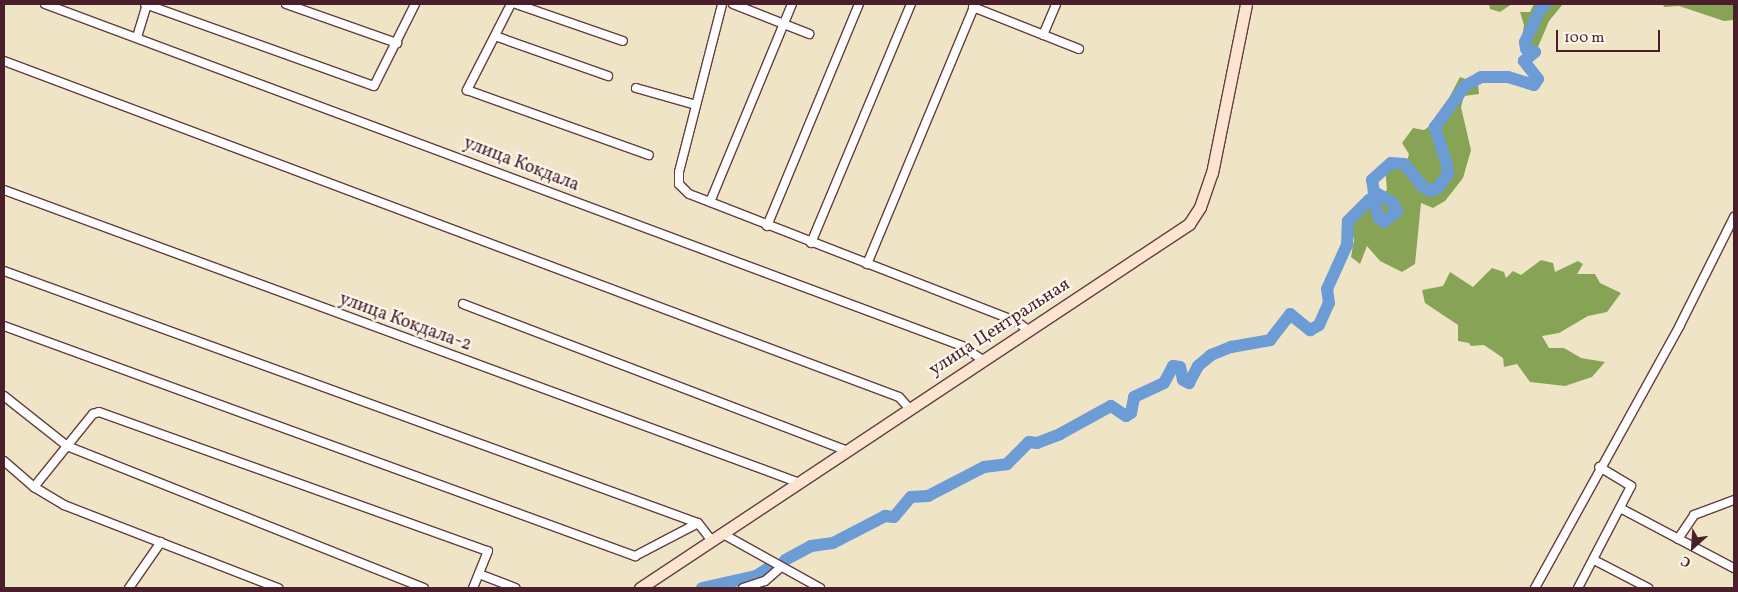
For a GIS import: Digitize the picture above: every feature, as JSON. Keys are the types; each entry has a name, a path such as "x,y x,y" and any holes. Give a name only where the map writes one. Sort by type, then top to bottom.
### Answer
{"main road":[{"name":"улица Центральная","path":"640,588 723,534 845,450 1170,239 1189,224 1200,207 1212,173 1246,4"}],"street":[{"name":"улица Кокдала","path":"45,4 962,346 983,360"},
{"path":"137,37 146,4 374,86 415,4"},
{"path":"286,4 397,43"},
{"path":"511,4 467,90 649,155"},
{"path":"516,4 623,41"},
{"path":"722,4 679,172 680,184 689,194 767,226 1016,321 1028,330"},
{"path":"733,4 809,34"},
{"path":"710,202 792,4"},
{"path":"767,226 859,4"},
{"path":"811,243 911,4"},
{"path":"1043,35 1056,4"},
{"path":"867,264 974,6 1079,49"},
{"path":"495,36 608,76"},
{"path":"4,61 899,397 909,408"},
{"path":"636,88 696,105"},
{"name":"улица Кокдала-2","path":"4,190 797,482"},
{"path":"1535,588 1599,468 1680,325 1734,217"},
{"path":"4,270 698,523 712,541"},
{"path":"463,304 845,450"},
{"path":"4,326 635,556 698,523"},
{"path":"4,396 67,446 424,588"},
{"path":"34,487 93,414 99,412 488,551 473,588"},
{"path":"4,461 34,487 64,505 278,588"},
{"path":"1578,588 1632,486 1599,468"},
{"path":"1678,539 1694,515 1734,500"},
{"path":"1620,508 1734,568"},
{"path":"723,534 820,588"},
{"path":"129,588 161,542"},
{"path":"1594,560 1648,588"},
{"path":"743,588 765,581 781,567"},
{"path":"479,574 515,588"}],"green space":[{"path":"1489,4 1512,4 1500,12 1490,9"},
{"path":"1534,4 1563,4 1549,21 1538,47 1521,44 1524,25 1520,12 1530,12"},
{"path":"1663,4 1733,4 1733,20 1724,21 1679,6 1664,7"},
{"path":"1460,77 1478,84 1479,94 1464,96 1461,107 1471,150 1463,178 1445,201 1433,208 1421,203 1415,264 1402,272 1380,261 1367,246 1360,264 1351,257 1354,240 1351,227 1359,211 1387,190 1385,167 1405,167 1409,154 1402,143 1413,128 1424,130 1437,121"},
{"path":"1541,260 1553,263 1555,272 1578,261 1583,264 1577,274 1595,274 1600,283 1621,293 1607,312 1588,316 1559,333 1542,336 1549,348 1564,348 1581,358 1605,362 1592,377 1565,386 1530,382 1517,364 1504,367 1503,358 1484,345 1471,346 1469,343 1458,341 1458,325 1425,303 1422,290 1443,286 1450,272 1473,287 1492,268 1504,272 1506,278 1513,271 1521,275"}],"waterway":[{"path":"785,560 811,546 833,543 885,516 894,517 911,497 928,496 984,467 1007,464 1029,442 1037,443 1060,434 1111,406 1126,416 1131,413 1134,397 1164,383 1173,366 1180,367 1183,380 1189,383 1198,366 1211,355 1231,347 1270,340 1290,314 1310,330 1319,325 1329,303 1327,289 1347,245 1348,221 1369,200 1374,201 1379,218 1384,222 1397,211 1392,202 1374,192 1372,180 1391,163 1404,164 1423,187 1431,191 1438,188 1448,173 1435,127 1465,86 1481,77 1508,77 1534,85 1538,79 1524,61 1535,52 1526,49 1525,42 1542,6 1546,4"},
{"path":"702,588 756,576 770,567"}]}
